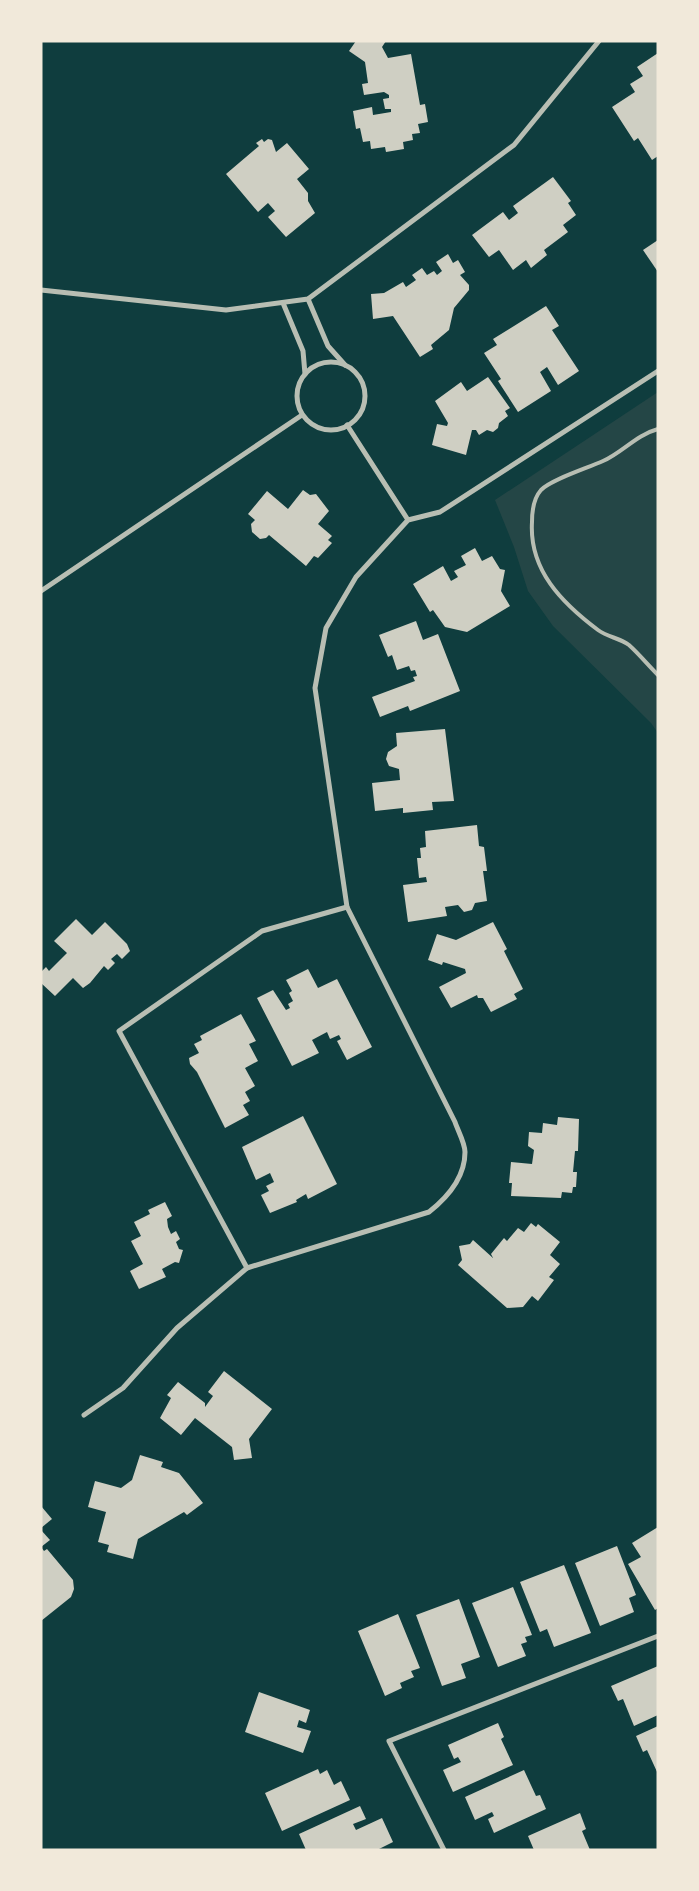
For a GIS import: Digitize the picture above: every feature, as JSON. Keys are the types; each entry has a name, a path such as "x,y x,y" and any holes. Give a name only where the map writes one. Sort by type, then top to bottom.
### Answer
{"street":[{"path":"41,290 226,310 308,299 514,145 599,41"},
{"path":"283,302 302,351 305,374 297,394 298,405 302,415 319,428 330,430 347,426 359,415 364,404 365,393 362,382 328,346 308,299"},
{"path":"305,374 314,367 324,363 334,362 346,366"},
{"path":"84,1415 123,1388 177,1328 246,1268 429,1212 446,1198 460,1177 465,1151 456,1122 347,907 316,688 326,628 356,577 408,520 440,512 658,371"},
{"path":"41,591 302,415"},
{"path":"347,426 408,520"},
{"path":"246,1268 119,1031 262,931 347,907"},
{"path":"444,1850 389,1741 658,1636"}],"lane":[{"path":"658,428 642,433 605,460 541,490 532,506 531,532 536,556 545,579 570,605 600,631 627,644 658,675"}],"shaded area":[{"path":"658,392 658,733 651,723 553,626 528,591 514,547 495,500"}],"building":[{"path":"356,41 386,41 382,47 388,58 411,54 420,105 425,104 428,122 418,124 420,133 412,134 413,140 403,142 404,149 386,152 385,147 371,149 370,141 363,142 360,128 356,129 353,111 372,107 373,115 391,112 391,109 385,109 383,99 389,98 389,95 384,92 364,95 362,84 368,83 365,62 349,51"},
{"path":"658,53 658,156 652,160 638,138 634,141 612,107 635,92 630,84 643,76 637,67"},
{"path":"262,139 264,142 268,139 272,140 276,152 287,143 309,169 297,179 308,193 308,201 315,213 286,237 268,217 275,211 268,203 258,212 226,174 259,146 256,143"},
{"path":"553,177 571,201 568,203 576,215 563,225 568,232 544,250 547,255 531,268 526,260 513,270 499,250 489,257 472,235 503,212 509,220 518,213 513,206"},
{"path":"658,240 658,272 643,250"},
{"path":"448,254 453,263 458,260 465,272 460,275 469,285 469,290 454,308 449,330 431,345 433,349 420,357 393,316 373,319 371,294 384,293 403,282 406,287 416,280 412,275 422,268 427,275 434,271 437,275 442,271 436,262"},
{"path":"546,306 559,326 552,330 579,371 558,385 547,367 540,372 551,391 518,412 498,381 501,379 484,353 497,345 493,339"},
{"path":"488,377 510,408 505,411 508,416 499,423 498,428 493,432 487,430 479,435 476,430 472,430 466,455 432,445 437,424 447,426 448,423 435,401 461,382 467,391"},
{"path":"303,490 310,495 316,494 329,511 318,524 332,536 328,540 332,543 318,558 314,556 306,566 269,535 266,538 260,539 252,532 251,524 255,520 248,514 267,491 288,509"},
{"path":"475,548 482,561 492,556 500,569 505,570 501,591 510,606 467,632 445,627 433,610 430,612 413,584 443,566 451,581 458,577 454,571 466,565 461,556"},
{"path":"416,621 423,640 438,634 460,691 410,711 408,706 380,717 372,697 415,681 413,677 417,676 415,670 411,671 409,666 397,670 392,655 388,657 379,635"},
{"path":"445,729 454,801 432,802 433,810 403,813 403,808 375,811 372,783 400,780 399,769 389,766 386,759 388,752 397,746 396,733"},
{"path":"477,825 479,846 484,847 487,871 483,871 487,901 475,903 472,910 464,912 458,905 445,907 447,916 408,922 403,885 427,882 426,877 419,878 417,858 421,858 420,848 426,847 425,831"},
{"path":"76,919 92,935 105,922 127,944 130,951 122,959 117,954 111,959 115,963 108,970 104,966 90,983 83,988 73,978 55,996 41,983 41,972 46,967 49,971 67,953 54,941"},
{"path":"493,922 507,949 504,951 523,989 514,994 517,999 491,1012 483,998 478,998 477,995 451,1008 439,987 466,973 465,969 443,962 442,965 428,960 437,934 456,940"},
{"path":"308,969 318,988 337,979 372,1047 347,1060 337,1041 341,1039 339,1035 330,1039 327,1032 312,1040 319,1053 292,1066 257,998 273,990 286,1010 290,1008 288,1004 293,1001 289,993 292,991 286,980"},
{"path":"241,1014 256,1041 249,1044 258,1061 245,1068 255,1086 245,1092 250,1101 243,1105 249,1115 225,1128 197,1072 190,1064 189,1058 199,1053 194,1044 202,1040 200,1036"},
{"path":"303,1116 337,1184 308,1199 306,1194 296,1200 297,1202 270,1213 261,1195 269,1191 266,1186 274,1182 270,1173 256,1180 242,1147"},
{"path":"558,1117 579,1119 578,1151 575,1151 573,1172 577,1172 576,1187 573,1187 572,1193 562,1192 561,1198 511,1196 512,1183 509,1183 511,1162 532,1164 534,1150 528,1146 529,1132 542,1133 543,1123 557,1125"},
{"path":"165,1202 172,1216 167,1219 168,1227 171,1234 176,1231 180,1239 176,1242 179,1249 183,1250 179,1263 175,1262 162,1269 166,1277 139,1289 130,1271 143,1264 131,1241 141,1236 134,1222 150,1214 148,1210"},
{"path":"531,1223 536,1227 538,1224 560,1242 550,1255 560,1264 549,1277 554,1280 538,1301 532,1296 523,1307 507,1308 458,1265 462,1260 459,1246 470,1244 473,1240 493,1258 491,1254 504,1238 507,1241 518,1228 524,1232"},
{"path":"224,1371 272,1409 249,1439 252,1458 234,1460 232,1447 195,1418 181,1435 160,1418 171,1398 167,1395 178,1382 205,1403 205,1407 213,1396 208,1392"},
{"path":"140,1455 163,1462 161,1467 179,1473 203,1503 187,1515 184,1512 138,1539 133,1559 107,1552 109,1545 98,1542 106,1512 88,1507 95,1481 121,1488 132,1480"},
{"path":"41,1506 52,1519 41,1528"},
{"path":"658,1527 658,1608 655,1610 628,1564 641,1557 632,1543"},
{"path":"41,1530 50,1540 41,1547"},
{"path":"617,1546 636,1595 629,1598 634,1612 600,1626 575,1563"},
{"path":"41,1547 44,1551 47,1549 73,1580 74,1589 71,1597 41,1621"},
{"path":"564,1565 591,1633 554,1647 547,1629 540,1632 520,1582"},
{"path":"513,1587 532,1635 525,1637 527,1642 521,1644 526,1656 498,1667 472,1603"},
{"path":"459,1599 480,1657 461,1664 466,1678 442,1686 416,1615"},
{"path":"398,1614 420,1668 411,1671 414,1677 400,1683 402,1688 385,1696 358,1631"},
{"path":"658,1666 658,1715 634,1726 623,1699 618,1701 611,1686"},
{"path":"259,1692 310,1710 306,1723 299,1720 297,1727 311,1731 303,1753 245,1732"},
{"path":"498,1723 504,1737 501,1739 513,1765 453,1792 443,1770 461,1762 458,1757 454,1759 448,1745"},
{"path":"658,1726 658,1774 647,1750 643,1752 636,1736"},
{"path":"318,1769 320,1774 327,1770 334,1785 341,1781 350,1800 282,1831 265,1793"},
{"path":"524,1770 536,1796 540,1795 546,1809 494,1833 488,1819 494,1816 492,1812 475,1820 465,1797"},
{"path":"360,1806 366,1819 353,1824 356,1830 382,1818 393,1842 377,1850 306,1850 299,1834"},
{"path":"580,1813 586,1829 582,1831 590,1850 534,1850 528,1836"}]}
